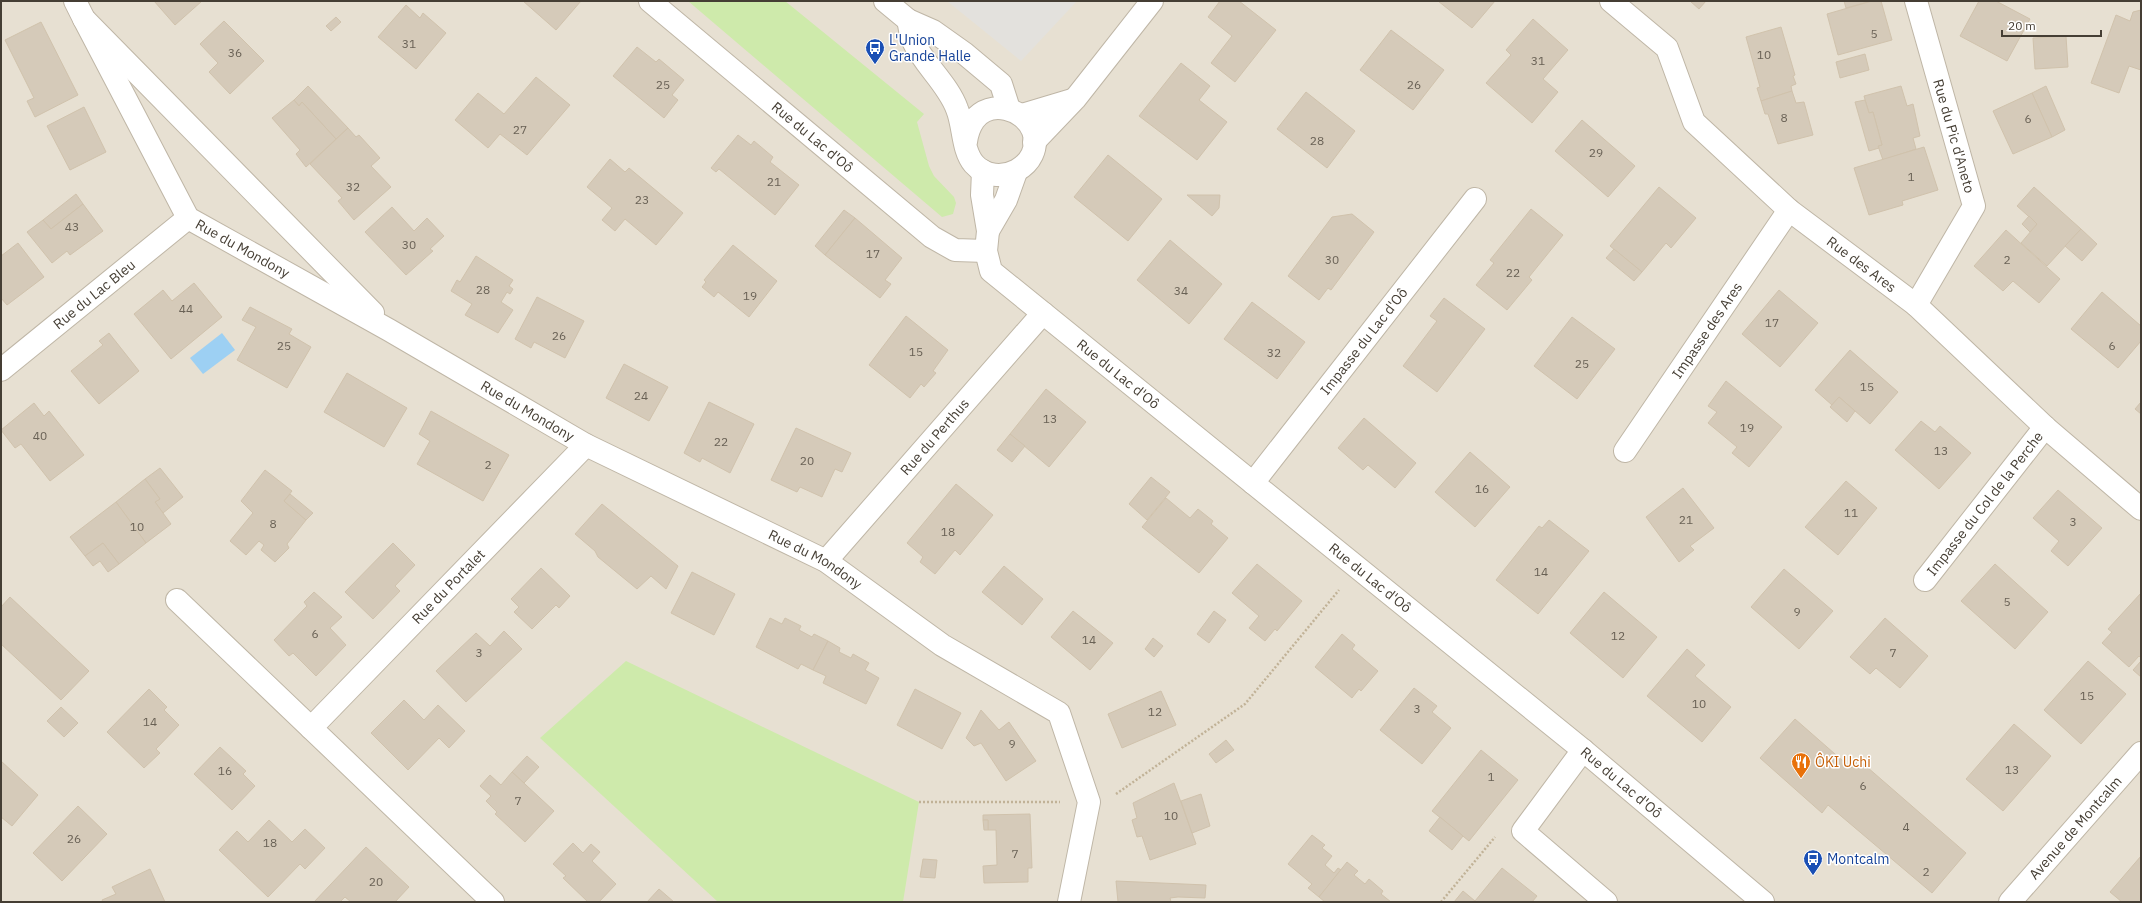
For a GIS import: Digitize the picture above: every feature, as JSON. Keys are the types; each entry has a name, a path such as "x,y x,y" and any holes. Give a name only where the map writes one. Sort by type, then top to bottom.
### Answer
{"street":[{"name":"Rue du Lac d'Oô","path":"650,1 932,236 955,250 987,241"},
{"path":"885,1 908,20 933,31 964,53 1001,84 1015,112 1033,132 1034,142 1032,154 1026,165 1016,172 1005,176 994,175 983,171 971,159 957,109 940,79 913,40 908,20"},
{"path":"1034,142 1074,99 1152,1"},
{"name":"Rue des Ares","path":"1611,1 1667,48 1694,122 1789,210 1916,305 2045,427 2141,509"},
{"name":"Rue du Pic d'Aneto","path":"1916,1 1974,206 1916,305"},
{"name":"Rue du Mondony","path":"79,10 188,218 389,330 586,445 826,561 942,645 1059,713 1089,802 1070,902"},
{"name":"Rue du Mondony","path":"79,10 389,330"},
{"path":"966,142 968,130 975,119 985,111 997,108 1015,112 1074,99"},
{"name":"Rue du Lac d'Oô","path":"983,171 982,195 991,271 1583,750 1763,902"},
{"path":"987,241 1006,200 1016,172"},
{"name":"Impasse du Lac d'Oô","path":"1253,483 1475,199"},
{"name":"Impasse des Ares","path":"1625,451 1789,210"},
{"name":"Rue du Lac Bleu","path":"1,370 188,218"},
{"name":"Rue du Perthus","path":"826,561 1043,313"},
{"name":"Impasse du Col de la Perche","path":"1926,580 2045,427"},
{"name":"Rue du Portalet","path":"311,728 586,445"},
{"path":"177,600 493,902"},
{"path":"1583,750 1523,831 1606,902"},
{"name":"Avenue de Montcalm","path":"2010,902 2141,753"}],"path":[{"path":"919,802 1106,801 1246,704 1357,568"},
{"path":"1442,902 1502,829 1523,831"}],"shaded area":[{"path":"1,1 2141,1 2141,902 1,902"},
{"path":"947,1 1077,1 1021,61"}],"green space":[{"path":"688,1 785,1 924,114 917,122 929,166 934,176 954,197 956,203 953,214 942,217"},
{"path":"626,661 919,802 903,902 718,902 540,738"}],"water":[{"path":"222,333 235,350 203,374 190,358"}],"building":[{"path":"154,1 202,1 175,25"},
{"path":"523,1 581,1 556,30"},
{"path":"1220,1 1239,1 1276,30 1235,82 1211,63 1232,36 1208,17"},
{"path":"1438,1 1495,1 1472,28"},
{"path":"1690,1 1706,1 1699,9"},
{"path":"1844,1 1872,1 1846,8"},
{"path":"1872,1 1881,1 1892,40 1838,55 1827,14"},
{"path":"1979,1 1996,1 2030,19 2007,61 1960,36"},
{"path":"406,5 420,18 423,13 446,33 416,69 378,37"},
{"path":"2141,10 2141,70 2129,66 2119,93 2091,83 2116,15 2130,21 2133,12"},
{"path":"336,17 341,22 331,31 326,26"},
{"path":"1533,19 1568,50 1543,79 1558,92 1532,123 1486,83 1511,55 1506,50"},
{"path":"224,21 264,61 230,94 209,72 218,63 200,44"},
{"path":"41,22 78,95 35,117 27,101 34,98 5,40"},
{"path":"1781,27 1795,75 1793,76 1796,84 1791,86 1792,91 1761,101 1757,88 1760,87 1746,37"},
{"path":"1391,30 1444,70 1413,110 1360,70"},
{"path":"2066,36 2068,67 2035,69 2033,38"},
{"path":"637,47 656,62 659,59 684,80 672,95 678,100 664,118 613,76"},
{"path":"1865,54 1869,70 1840,78 1836,62"},
{"path":"1181,63 1210,86 1199,100 1227,122 1197,160 1139,116"},
{"path":"536,77 570,105 527,155 500,134 488,148 455,120 478,93 504,114"},
{"path":"308,86 348,128 336,139 302,102 299,106 294,100"},
{"path":"1901,86 1907,106 1913,104 1920,136 1913,138 1916,149 1883,160 1878,146 1882,145 1873,112 1869,113 1864,96"},
{"path":"2046,86 2065,130 2052,137 2032,93"},
{"path":"1792,91 1796,103 1804,102 1813,135 1778,144 1768,114 1765,114 1761,101"},
{"path":"1306,92 1355,131 1327,168 1277,129"},
{"path":"2032,93 2052,137 2013,154 1993,111"},
{"path":"294,100 299,106 302,102 336,139 306,167 296,154 300,150 272,118"},
{"path":"1865,100 1869,113 1873,112 1882,145 1878,146 1879,148 1869,151 1855,102"},
{"path":"84,107 106,152 70,170 47,126"},
{"path":"1582,120 1635,166 1608,197 1555,151"},
{"path":"348,128 356,137 359,135 380,158 371,166 391,187 354,220 338,201 342,198 310,164"},
{"path":"738,135 751,145 754,141 773,157 770,162 799,185 775,215 719,169 716,172 711,168"},
{"path":"1924,147 1938,190 1902,201 1903,205 1869,215 1854,168"},
{"path":"1108,155 1162,199 1128,241 1074,197"},
{"path":"610,159 625,172 629,168 683,213 656,245 625,219 615,231 602,220 612,208 587,187"},
{"path":"1659,187 1696,218 1671,248 1666,243 1642,272 1610,246"},
{"path":"2034,187 2081,229 2047,266 2021,243 2037,224 2017,206"},
{"path":"76,194 83,204 51,229 43,220"},
{"path":"1187,195 1220,195 1219,208 1212,216"},
{"path":"83,204 103,231 70,255 67,251 52,263 27,232 43,220 51,229"},
{"path":"392,207 414,231 427,218 444,236 430,249 433,251 406,275 365,232"},
{"path":"1531,209 1563,235 1529,277 1532,280 1507,310 1476,285 1494,263 1490,260"},
{"path":"844,210 855,218 825,255 815,246"},
{"path":"1352,214 1374,232 1331,290 1328,288 1319,300 1288,276 1332,217"},
{"path":"2029,216 2037,224 2030,232 2022,224"},
{"path":"855,218 902,258 885,280 891,284 880,298 825,255"},
{"path":"2081,229 2097,244 2082,261 2065,246"},
{"path":"2006,230 2060,279 2039,303 2013,281 2003,291 1974,266"},
{"path":"1170,240 1222,284 1189,324 1137,280"},
{"path":"18,243 44,277 7,305 1,298 1,256"},
{"path":"733,245 777,281 749,317 718,292 714,297 702,287 706,282 704,280"},
{"path":"1614,249 1642,272 1634,281 1606,258"},
{"path":"476,256 513,280 509,286 513,289 510,294 507,292 501,302 513,310 498,333 465,315 472,304 451,291 457,280 460,282"},
{"path":"194,283 222,317 171,359 134,314 163,290 172,301"},
{"path":"1779,290 1818,323 1780,367 1742,334"},
{"path":"2102,292 2141,326 2141,341 2118,368 2071,329"},
{"path":"537,297 584,321 565,358 534,342 531,348 515,339"},
{"path":"1444,298 1485,329 1437,392 1403,366 1437,321 1430,316"},
{"path":"1252,302 1305,342 1277,379 1224,339"},
{"path":"250,307 292,329 289,334 311,347 287,388 237,360 256,327 242,320"},
{"path":"906,316 948,350 933,371 936,373 924,387 921,384 910,398 869,365"},
{"path":"1572,317 1615,349 1577,399 1534,366"},
{"path":"109,333 139,371 99,404 71,371 103,345 99,341"},
{"path":"1850,350 1898,392 1870,424 1839,397 1832,405 1815,390"},
{"path":"624,364 668,387 649,421 606,398"},
{"path":"347,373 407,408 384,447 324,412"},
{"path":"1726,381 1782,427 1749,467 1732,453 1737,447 1708,423 1717,412 1708,406"},
{"path":"1046,389 1086,422 1049,467 1010,434"},
{"path":"1839,397 1855,411 1847,422 1830,407"},
{"path":"709,402 754,424 730,473 702,458 700,462 684,453"},
{"path":"2141,402 2141,414 2135,409"},
{"path":"34,403 44,416 49,411 84,455 50,481 21,444 15,448 1,430"},
{"path":"431,411 509,455 483,501 417,464 430,441 419,434"},
{"path":"1364,418 1416,463 1395,488 1368,465 1363,470 1338,448"},
{"path":"1921,421 1935,432 1940,426 1971,453 1939,489 1895,450"},
{"path":"796,428 851,453 842,472 835,469 822,497 800,487 797,492 771,480"},
{"path":"1010,434 1025,446 1012,462 997,450"},
{"path":"1470,452 1510,487 1475,527 1435,492"},
{"path":"160,468 183,497 163,513 155,502 160,499 145,479"},
{"path":"265,470 292,491 284,501 306,520 287,544 289,548 275,562 261,550 264,545 259,541 246,555 230,541 253,513 241,501"},
{"path":"1151,477 1170,492 1147,520 1129,504"},
{"path":"145,479 160,499 155,502 171,524 146,543 116,502"},
{"path":"1846,481 1877,508 1838,555 1805,527"},
{"path":"956,484 993,515 960,555 955,550 935,574 920,562 923,557 907,543"},
{"path":"1683,488 1714,528 1690,546 1694,550 1679,562 1646,517"},
{"path":"2058,490 2102,528 2068,566 2051,551 2059,541 2033,518"},
{"path":"290,494 313,513 306,520 284,501"},
{"path":"1166,498 1190,518 1198,509 1213,521 1211,524 1228,538 1199,573 1142,527"},
{"path":"116,502 146,543 119,564 103,543 85,556 70,537"},
{"path":"602,504 678,566 666,589 651,576 637,589 598,557 595,551 575,534"},
{"path":"1549,520 1589,551 1538,614 1496,580 1539,526 1542,528"},
{"path":"103,543 119,564 108,572 100,561 93,566 85,556"},
{"path":"393,543 415,565 395,586 400,591 373,619 345,592"},
{"path":"1257,564 1302,601 1277,631 1275,629 1265,641 1249,628 1259,616 1232,593"},
{"path":"1995,564 2048,612 2015,649 1961,601"},
{"path":"1004,566 1043,599 1022,625 982,592"},
{"path":"541,568 570,596 559,608 556,605 532,629 514,612 519,607 511,599"},
{"path":"1784,569 1833,611 1799,649 1751,607"},
{"path":"692,572 735,594 714,635 671,613"},
{"path":"314,592 342,617 330,628 346,645 316,676 293,653 289,656 274,640 307,606 304,602"},
{"path":"1604,592 1657,637 1623,678 1570,633"},
{"path":"2141,593 2141,658 2139,656 2129,667 2102,643 2112,632 2108,629"},
{"path":"10,597 89,671 61,700 1,644 1,607"},
{"path":"1073,611 1113,643 1090,670 1051,637"},
{"path":"1214,611 1226,620 1209,643 1197,634"},
{"path":"770,618 782,624 785,618 801,626 799,630 812,637 814,634 828,641 813,670 801,664 798,669 756,647"},
{"path":"1885,618 1928,656 1900,688 1876,668 1870,674 1850,657"},
{"path":"504,631 522,649 466,702 436,671 476,633 490,646"},
{"path":"1342,634 1355,645 1352,649 1378,671 1361,691 1359,689 1352,698 1315,667"},
{"path":"1153,638 1163,646 1154,657 1145,649"},
{"path":"828,641 840,648 839,652 851,658 853,654 869,663 865,670 879,678 866,704 823,683 826,676 813,670"},
{"path":"1687,649 1705,665 1695,676 1731,707 1702,742 1647,696"},
{"path":"2088,661 2126,694 2081,744 2044,710"},
{"path":"2141,661 2141,677 2133,670"},
{"path":"1414,688 1437,706 1432,712 1451,728 1422,764 1380,730"},
{"path":"149,689 167,707 164,710 179,725 156,749 160,753 144,768 107,732"},
{"path":"915,689 961,713 942,749 897,725"},
{"path":"1161,691 1176,725 1122,748 1108,714"},
{"path":"404,700 424,720 438,705 465,731 449,748 439,738 408,770 371,733"},
{"path":"61,707 78,723 64,737 47,721"},
{"path":"981,710 999,730 1009,722 1036,761 1006,781 981,743 974,746 966,738"},
{"path":"1795,719 1851,768 1859,760 1966,853 1932,893 1828,805 1822,813 1760,758"},
{"path":"2014,724 2051,756 2003,811 1966,779"},
{"path":"1226,740 1234,750 1216,763 1209,754"},
{"path":"220,747 246,771 243,774 255,786 232,810 194,774"},
{"path":"1481,750 1518,780 1469,841 1432,811"},
{"path":"527,756 539,767 524,783 512,772"},
{"path":"1,761 38,795 12,826 1,817"},
{"path":"512,772 554,811 525,842 495,814 497,812 486,801 491,796 480,786 490,775 501,785"},
{"path":"1174,783 1196,844 1150,860 1142,836 1137,837 1132,820 1137,818 1133,803"},
{"path":"1201,794 1210,826 1192,833 1181,801"},
{"path":"78,806 107,834 62,881 33,853"},
{"path":"1030,814 1032,868 1028,868 1028,882 984,883 983,866 997,865 996,830 988,830 988,820 983,820 983,815"},
{"path":"1440,817 1463,836 1452,850 1429,831"},
{"path":"269,820 292,842 305,829 325,848 305,869 300,864 268,897 219,850 237,831 248,842"},
{"path":"983,820 988,820 988,830 984,830"},
{"path":"1312,835 1325,845 1322,848 1332,856 1325,865 1334,873 1338,868 1341,870 1319,897 1308,888 1312,884 1288,864"},
{"path":"573,843 583,853 591,844 600,852 592,861 616,884 599,902 588,902 563,878 566,876 553,864"},
{"path":"366,847 409,887 395,902 351,902 345,897 340,902 314,902"},
{"path":"2141,856 2141,902 2122,902 2110,892"},
{"path":"923,859 937,860 935,878 920,877"},
{"path":"1347,862 1358,871 1354,875 1365,884 1369,879 1383,891 1381,894 1391,902 1325,902 1319,897"},
{"path":"1502,868 1537,896 1532,902 1454,902 1463,891 1475,901"},
{"path":"150,869 165,902 103,902 102,900 116,894 112,887"},
{"path":"1116,881 1206,885 1205,898 1178,897 1170,898 1171,902 1118,902"},
{"path":"659,889 674,902 647,902"}],"place":[{"name":"L'Union Grande Halle","path":"875,65"},
{"name":"ÔKI Uchi","path":"1801,779"},
{"name":"Montcalm","path":"1813,876"}]}
